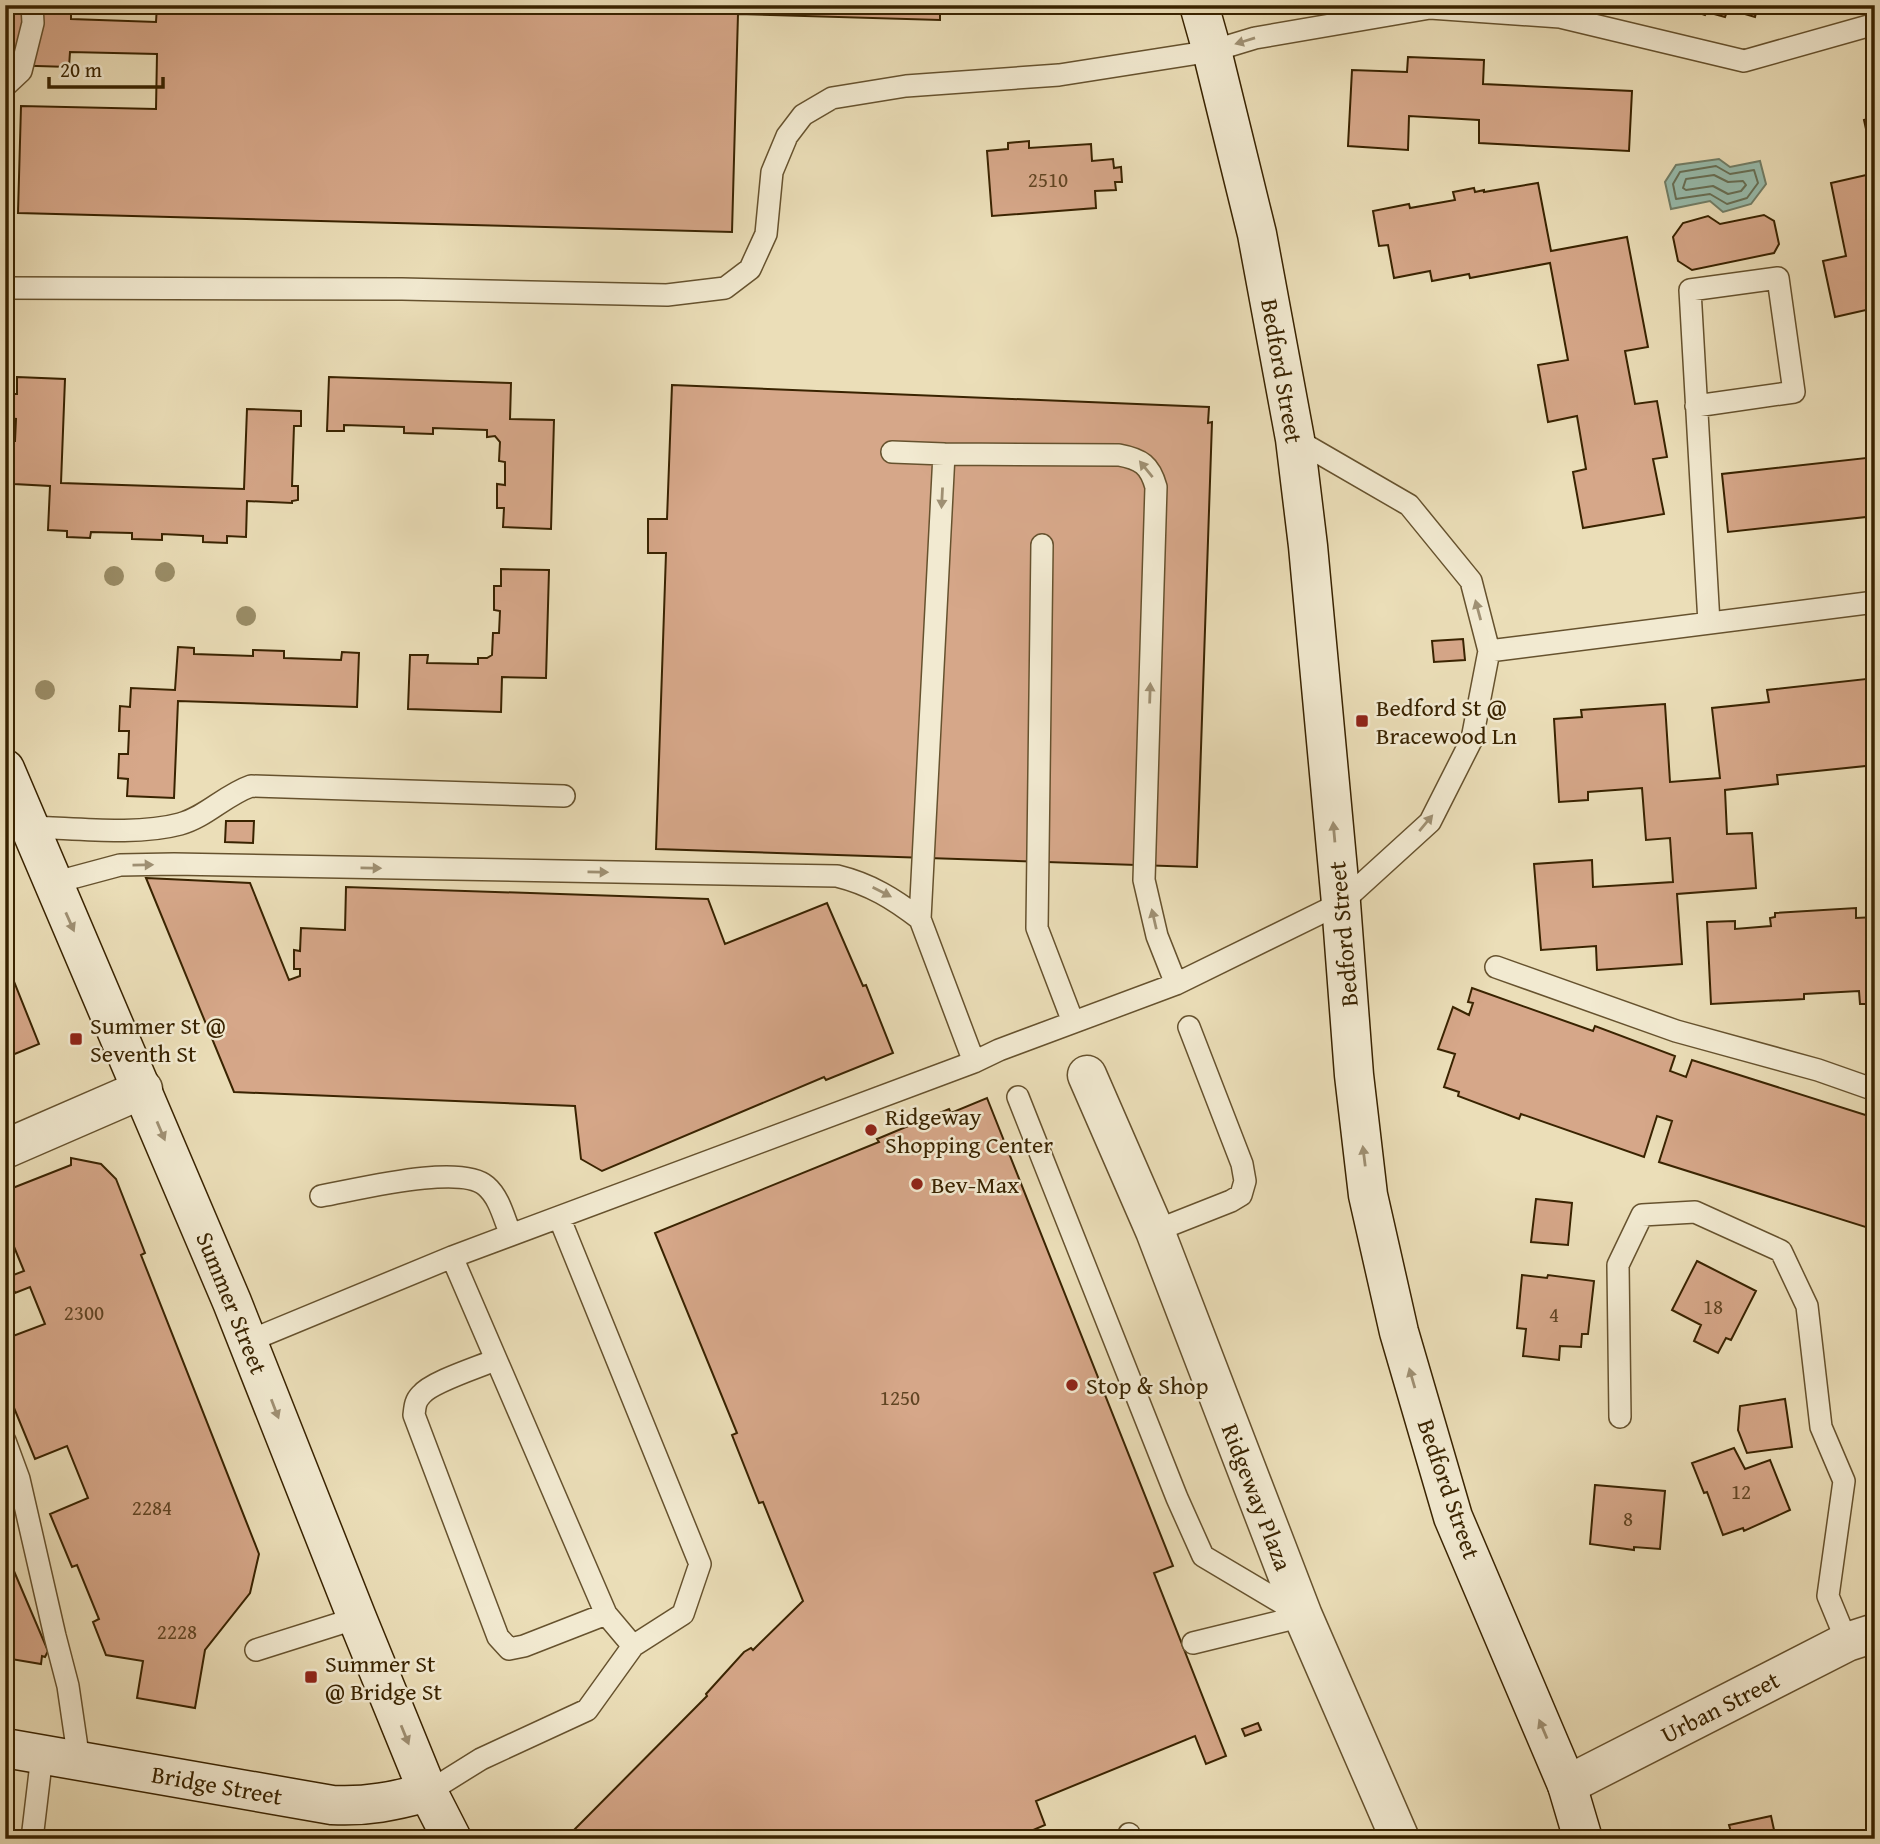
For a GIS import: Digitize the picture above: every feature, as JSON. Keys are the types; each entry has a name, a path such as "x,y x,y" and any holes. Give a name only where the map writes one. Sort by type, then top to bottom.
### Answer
{"main road":[{"name":"Bedford Street","path":"1199,5 1257,234 1295,439 1308,546 1354,1075 1368,1195 1399,1332 1453,1517 1567,1785 1583,1839"},
{"name":"Summer Street","path":"5,769 249,1341 357,1618 428,1792 452,1839"},
{"name":"Ridgeway Plaza","path":"1087,1075 1155,1231 1303,1616 1400,1839"},
{"path":"5,1149 143,1089"},
{"name":"Urban Street","path":"1567,1785 1861,1637"},
{"name":"Bridge Street","path":"5,1748 332,1804 359,1806 387,1803 428,1792"}],"lane":[{"path":"5,86 21,71 33,23 32,5"},
{"path":"5,288 402,289 667,295 725,288 750,269 766,234 772,172 787,136 803,115 832,98 906,86 1059,75 1212,51 1278,34 1430,8 1560,17 1744,61 1875,24"},
{"path":"1696,407 1794,392 1778,278 1690,290 1696,407 1709,623"},
{"path":"249,1341 452,1257 1176,984 1341,903 1430,822 1472,739 1489,652 1471,582 1409,505 1295,439"},
{"path":"892,452 1119,455 1138,458 1153,473 1156,487 1144,880 1157,936 1176,984"},
{"path":"944,454 920,919 974,1062"},
{"path":"1042,545 1037,928 1073,1023"},
{"path":"1489,652 1875,602"},
{"path":"28,827 149,830 182,824 238,790 251,786 564,796"},
{"path":"53,883 120,865 833,868 892,897 920,919"},
{"path":"1496,967 1676,1031 1818,1070 1875,1090"},
{"path":"1155,1231 1231,1201 1241,1195 1245,1181 1242,1164 1189,1027"},
{"path":"1018,1097 1177,1498 1203,1556 1303,1616"},
{"path":"321,1196 442,1176 465,1177 485,1185 491,1192 511,1235"},
{"path":"1620,1417 1618,1265 1643,1215 1695,1212 1780,1251 1807,1306 1821,1427 1844,1481 1828,1596 1861,1637"},
{"path":"428,1792 481,1759 587,1710 633,1646 683,1614 700,1564 559,1217"},
{"path":"452,1257 606,1614 633,1646"},
{"path":"495,1360 422,1392 415,1404 414,1415 498,1637 509,1649 524,1646 606,1614"},
{"path":"5,1441 19,1479 68,1686 60,1758 32,1839"},
{"path":"1193,1643 1303,1616"},
{"path":"256,1650 357,1618"}],"water":[{"path":"1719,159 1730,167 1760,161 1766,184 1751,204 1723,212 1710,201 1671,209 1665,182 1676,165"}],"building":[{"path":"5,5 71,5 71,19 156,22 157,5 940,5 940,20 738,14 732,232 18,213 21,106 156,109 157,54 70,52 69,67 5,65"},
{"path":"1682,5 1758,5 1755,17 1728,9 1725,17 1707,12 1705,15"},
{"path":"1408,57 1484,60 1483,84 1632,91 1629,151 1479,143 1479,120 1409,116 1408,150 1348,146 1352,70 1407,72"},
{"path":"1875,117 1875,170 1864,120"},
{"path":"1029,141 1029,148 1091,144 1092,161 1113,159 1114,168 1121,167 1122,182 1115,182 1116,190 1095,191 1096,208 992,216 987,151 1008,149 1008,143"},
{"path":"1875,173 1875,308 1835,317 1823,261 1846,256 1831,183"},
{"path":"1538,183 1551,251 1627,237 1648,347 1625,351 1635,404 1657,401 1667,457 1653,459 1664,514 1583,528 1573,472 1586,469 1577,416 1548,422 1538,365 1568,360 1550,263 1470,278 1469,274 1432,281 1430,271 1394,278 1388,245 1379,246 1373,211 1409,204 1410,208 1455,200 1453,192 1474,188 1475,192 1484,192"},
{"path":"1764,215 1774,221 1779,244 1774,253 1692,270 1678,261 1673,237 1683,223 1708,216 1720,224"},
{"path":"17,377 65,379 61,483 244,489 247,409 301,411 301,426 294,426 292,486 298,486 298,500 292,503 247,501 246,537 227,536 227,543 203,542 203,536 162,534 162,540 132,539 132,533 91,532 90,538 67,537 67,531 48,530 50,486 14,484 14,466 5,466 6,441 15,441 16,419 6,418 7,394 17,394"},
{"path":"329,377 511,383 510,419 554,420 551,529 503,527 504,508 497,508 497,484 505,485 505,462 499,461 500,442 495,436 487,437 487,430 433,428 433,434 404,433 404,427 344,425 344,431 327,431"},
{"path":"672,385 1209,407 1208,423 1212,422 1197,867 656,849 666,553 648,553 648,519 667,519"},
{"path":"1875,457 1875,516 1728,532 1722,474"},
{"path":"501,569 549,570 546,678 502,677 501,712 408,709 410,655 428,655 427,663 478,664 478,658 492,655 493,633 499,633 500,611 494,610 494,586 501,586"},
{"path":"1463,639 1465,660 1434,662 1432,641"},
{"path":"178,647 194,648 194,654 253,656 253,650 284,651 284,658 341,660 342,652 359,653 357,707 178,701 174,798 127,796 128,779 118,778 119,754 128,754 129,731 119,731 120,706 130,707 131,688 175,690"},
{"path":"1875,678 1875,765 1777,775 1778,784 1725,790 1727,834 1752,833 1756,888 1677,894 1682,964 1597,970 1596,946 1541,950 1534,864 1592,860 1593,887 1673,882 1670,838 1646,840 1642,788 1588,792 1588,800 1559,802 1554,719 1582,717 1581,710 1665,704 1670,782 1720,778 1712,708 1769,702 1767,690"},
{"path":"226,821 254,821 253,843 225,842"},
{"path":"146,878 250,883 289,980 300,976 300,969 294,969 294,950 300,951 301,928 345,930 346,887 708,899 725,944 827,903 863,986 866,985 893,1053 826,1080 824,1077 602,1171 581,1159 575,1106 234,1092"},
{"path":"1856,908 1856,918 1875,917 1875,1004 1860,1004 1859,991 1804,994 1804,999 1711,1004 1707,922 1735,921 1735,929 1771,926 1770,918 1775,917 1775,913"},
{"path":"5,959 39,1044 5,1058"},
{"path":"1472,988 1593,1031 1595,1026 1675,1056 1670,1071 1686,1077 1692,1060 1875,1118 1875,1230 1659,1162 1672,1121 1657,1116 1644,1157 1521,1114 1519,1119 1458,1096 1459,1092 1444,1087 1455,1054 1438,1049 1453,1007 1469,1015 1473,1003 1468,1002"},
{"path":"987,1098 1173,1566 1154,1573 1226,1756 1206,1764 1195,1736 1036,1801 1045,1825 1012,1839 565,1839 707,1696 744,1652 751,1648 753,1650 803,1601 763,1502 759,1503 732,1435 737,1433 655,1233 879,1142 877,1139 949,1109 951,1113"},
{"path":"71,1158 101,1164 116,1179 145,1253 141,1255 259,1554 250,1593 205,1650 195,1708 137,1698 143,1661 106,1655 93,1622 99,1619 77,1565 72,1567 50,1514 88,1498 67,1446 35,1459 5,1386 5,1339 45,1324 30,1287 15,1293 8,1277 24,1271 5,1225 5,1191 71,1165"},
{"path":"1536,1199 1572,1203 1568,1245 1531,1242"},
{"path":"1697,1261 1756,1291 1731,1340 1726,1338 1718,1353 1694,1341 1701,1325 1672,1310"},
{"path":"1522,1275 1547,1278 1548,1275 1594,1281 1588,1334 1582,1334 1581,1347 1560,1346 1559,1360 1523,1356 1526,1329 1517,1328"},
{"path":"1785,1399 1792,1447 1747,1453 1738,1430 1740,1406"},
{"path":"1734,1448 1745,1469 1770,1460 1790,1510 1744,1531 1743,1528 1723,1535 1707,1492 1704,1493 1692,1463"},
{"path":"1595,1485 1665,1491 1660,1549 1634,1547 1634,1550 1590,1544"},
{"path":"5,1550 48,1651 45,1657 42,1656 41,1664 5,1658"},
{"path":"1258,1723 1261,1730 1245,1736 1242,1729"},
{"path":"1771,1816 1776,1839 1733,1839 1729,1825"}],"place":[{"name":"Bedford St @ Bracewood Ln","path":"1362,721"},
{"name":"Summer St @ Seventh St","path":"76,1039"},
{"name":"Ridgeway Shopping Center","path":"871,1130"},
{"name":"Bev-Max","path":"917,1184"},
{"name":"Stop & Shop","path":"1072,1385"},
{"name":"Summer St @ Bridge St","path":"311,1677"}]}
